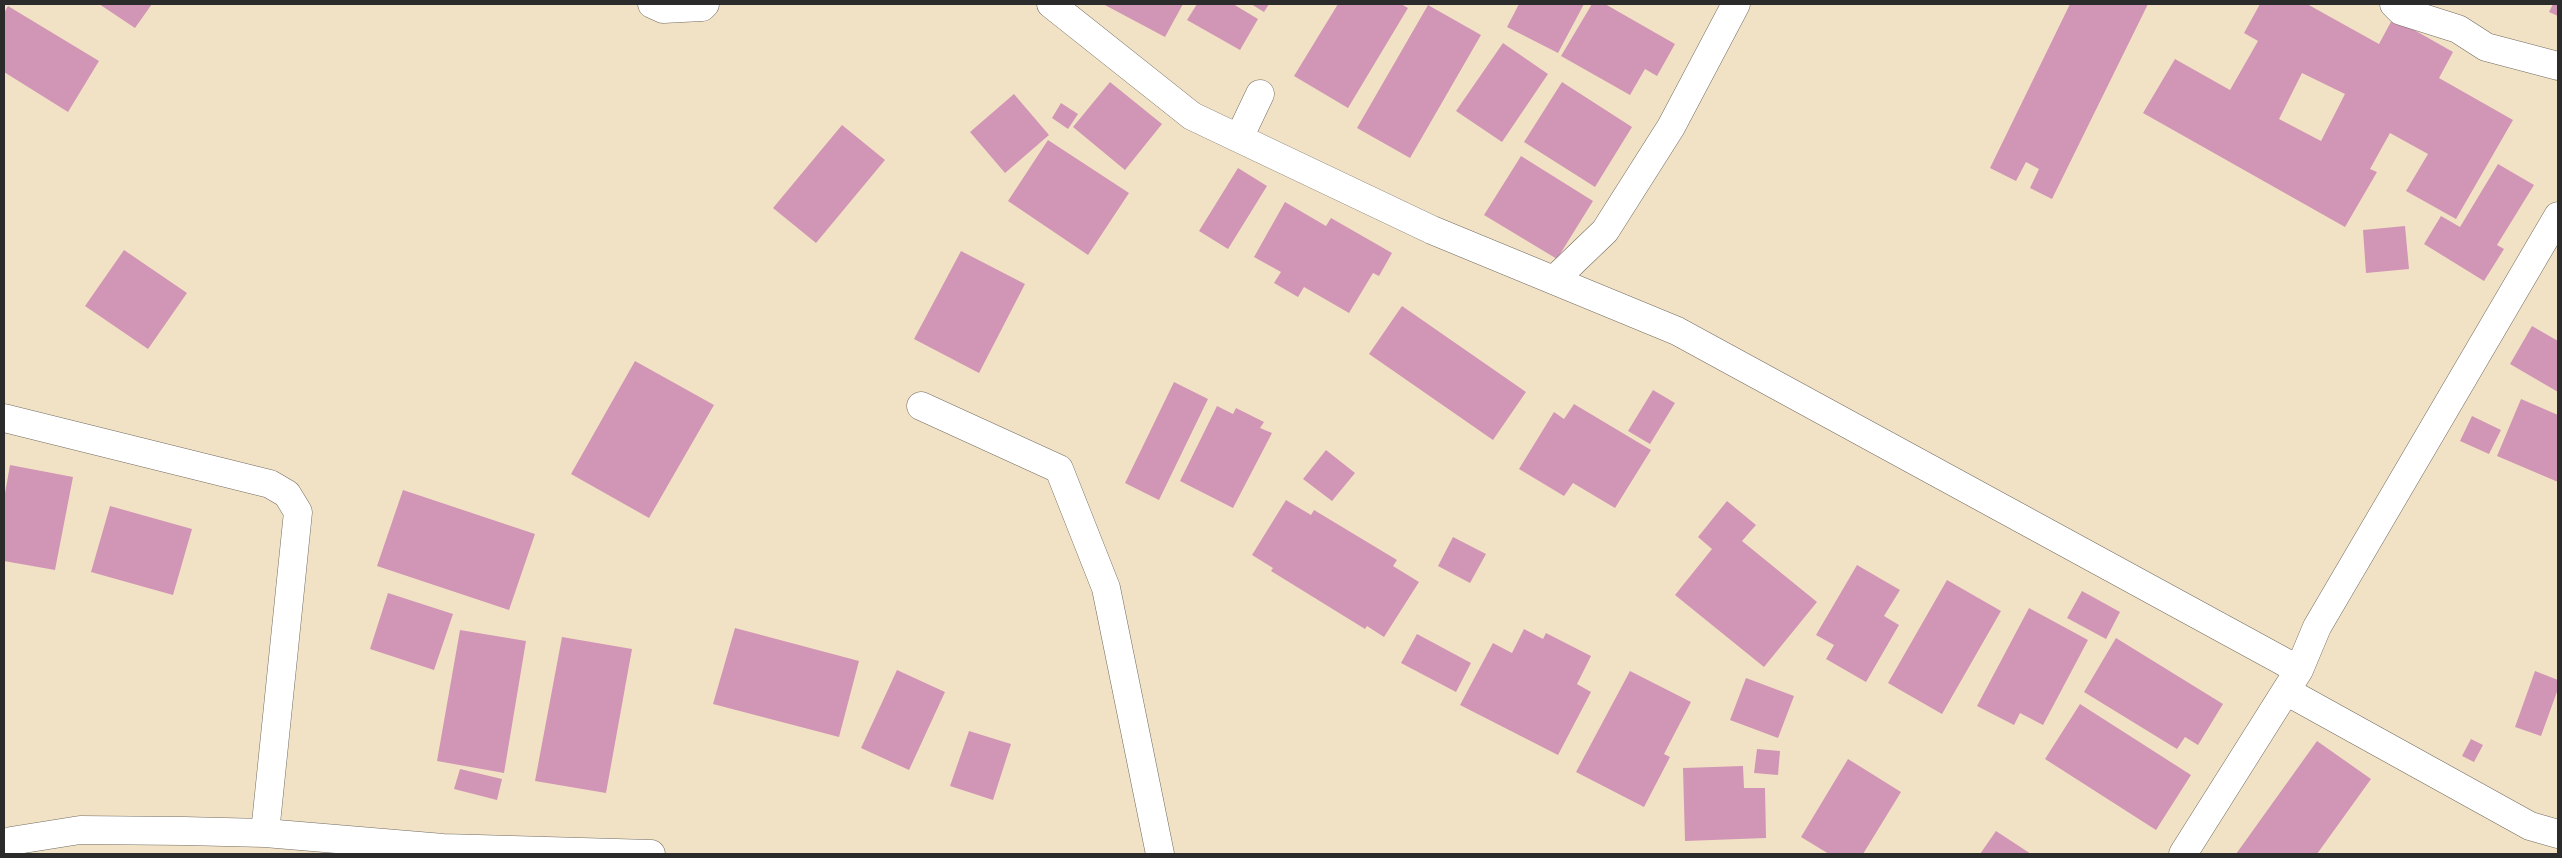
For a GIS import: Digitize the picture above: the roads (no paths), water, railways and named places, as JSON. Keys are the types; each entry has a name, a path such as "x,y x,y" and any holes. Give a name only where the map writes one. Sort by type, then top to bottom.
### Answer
{"street":[{"path":"652,4 663,8 702,6 705,4"},
{"path":"1051,4 1192,116 1432,230 1677,331 2293,680 2530,826 2558,834"},
{"path":"1554,280 1605,231 1672,127 1736,4"},
{"path":"2394,4 2401,11 2458,29 2486,47 2558,66"},
{"path":"1239,138 1260,94"},
{"path":"2183,854 2293,680 2317,626 2558,216"},
{"path":"921,406 1060,469 1106,588 1160,854"},
{"path":"4,418 270,484 287,494 298,512 265,833"},
{"path":"4,846 11,841 80,830 265,833 443,848 651,854"}]}
